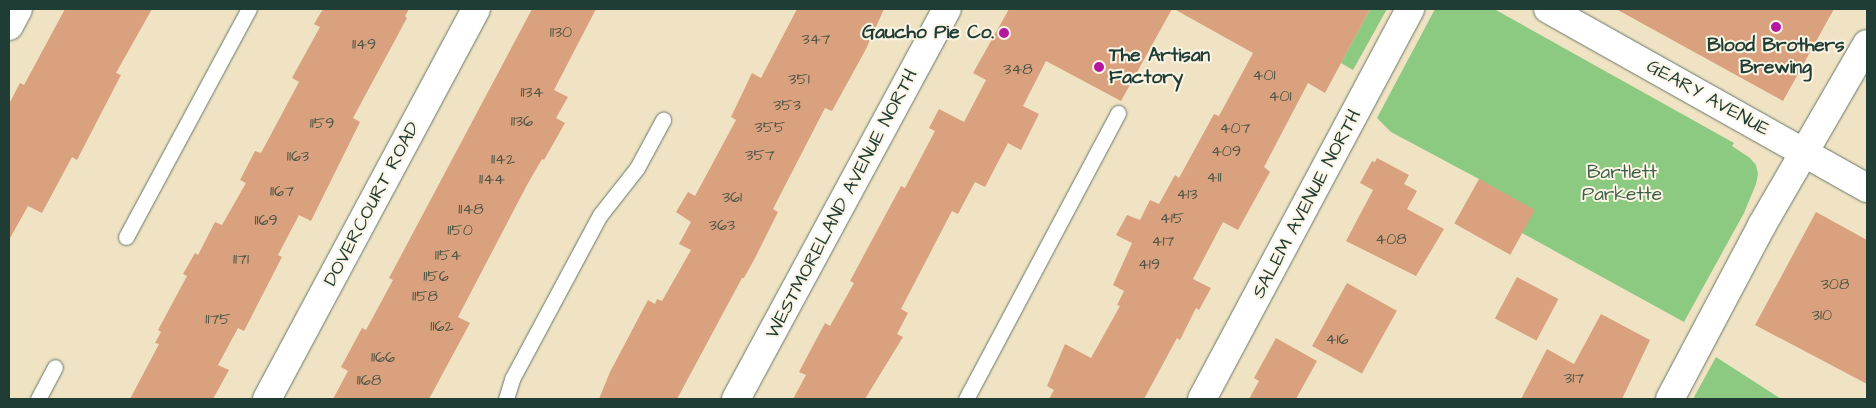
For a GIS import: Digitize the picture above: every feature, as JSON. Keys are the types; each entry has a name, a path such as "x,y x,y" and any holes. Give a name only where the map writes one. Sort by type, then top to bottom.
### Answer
{"street":[{"path":"9,26 18,9"},
{"name":"DOVERCOURT ROAD","path":"267,399 476,9"},
{"name":"WESTMORELAND AVENUE NORTH","path":"736,399 947,9"},
{"name":"SALEM AVENUE NORTH","path":"1202,399 1410,9"},
{"name":"GEARY AVENUE","path":"1548,9 1867,188"},
{"path":"1670,399 1803,152 1867,44"}],"lane":[{"path":"126,237 249,9"},
{"path":"966,399 1118,113"},
{"path":"506,399 512,378 600,215 637,168 663,120"},
{"path":"38,399 55,367"}],"green space":[{"path":"1370,9 1387,9 1353,70 1341,63"},
{"name":"Bartlett Parkette","path":"1435,9 1494,9 1734,143 1732,146 1750,158 1756,165 1758,174 1756,184 1744,213 1684,322 1522,233 1479,179 1391,132 1377,118"},
{"path":"1716,357 1781,399 1693,399"}],"building":[{"path":"65,9 152,9 116,73 121,75 77,160 72,157 42,213 28,206 9,240 9,104 20,83 24,85"},
{"path":"323,9 409,9 405,16 407,18 353,118 360,122 311,221 299,215 278,255 282,257 244,331 238,328 218,365 229,370 213,399 130,399 159,344 155,343 161,332 158,330 187,276 183,274 195,253 198,255 215,222 222,225 246,183 240,180 255,151 261,153 299,82 292,78 320,27 314,24"},
{"path":"532,9 596,9 554,90 568,97 556,118 565,123 527,185 458,317 470,323 429,399 333,399 348,371 341,367 362,328 366,330 393,280 389,278"},
{"path":"797,9 884,9 866,49 832,111 825,108 773,209 778,212 755,258 744,278 742,278 677,399 599,399 610,372 648,300 655,304 657,299 662,301 691,250 679,244 691,222 676,212 688,192 695,196 736,120 731,117 752,73 761,78"},
{"path":"1009,9 1172,9 1121,101 1046,61 1023,106 1039,114 1021,150 1008,143 985,187 975,182 958,214 952,211 901,309 908,313 897,334 903,337 865,399 793,399 806,375 799,372 825,323 830,326 854,283 850,281 901,186 905,188 935,131 929,128 939,109 964,122 986,80 973,73"},
{"path":"1174,9 1370,9 1325,93 1308,83 1264,167 1270,172 1238,230 1223,222 1193,279 1211,288 1199,310 1196,308 1180,340 1177,338 1144,399 1049,399 1054,390 1047,386 1065,344 1091,358 1120,306 1117,305 1124,291 1113,285 1132,243 1116,235 1127,215 1140,220 1150,200 1159,204 1175,175 1179,178 1214,114 1219,116 1253,53"},
{"path":"1616,9 1834,9 1783,101"},
{"path":"1377,158 1409,175 1404,184 1417,191 1407,209 1444,229 1416,276 1346,241 1373,190 1360,183 1372,161 1375,162"},
{"path":"1479,179 1535,210 1510,255 1454,224"},
{"path":"1816,212 1867,240 1867,384 1755,325"},
{"path":"1517,277 1558,299 1536,341 1495,318"},
{"path":"1347,283 1397,311 1362,374 1312,346"},
{"path":"1601,314 1650,340 1622,399 1521,399 1547,349 1574,364"},
{"path":"1276,338 1317,361 1296,399 1249,399 1259,381 1254,378"}],"place":[{"name":"Blood Brothers Brewing","path":"1776,27"},
{"name":"Gaucho Pie Co.","path":"1004,33"},
{"name":"The Artisan Factory","path":"1099,67"}]}
